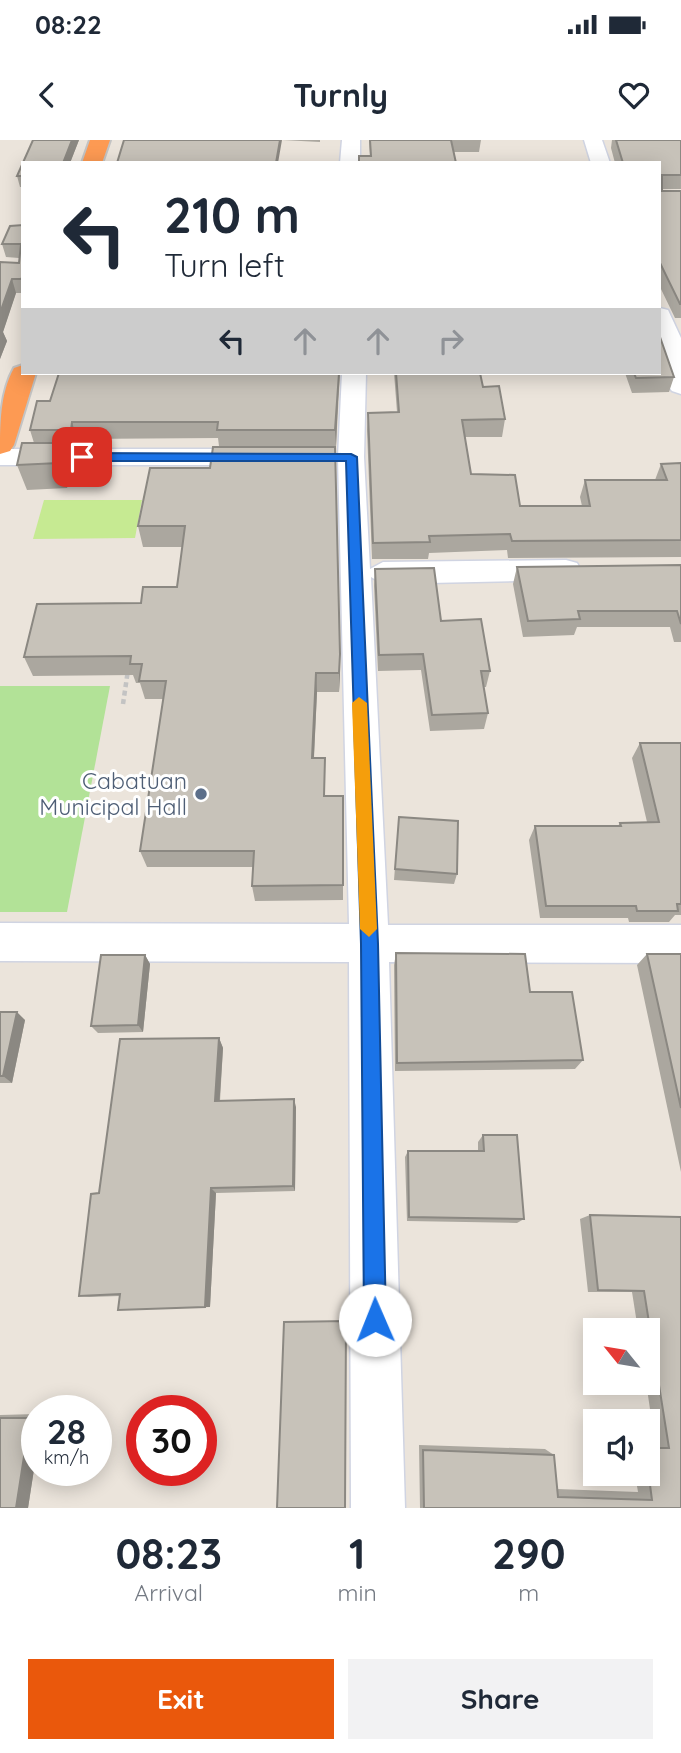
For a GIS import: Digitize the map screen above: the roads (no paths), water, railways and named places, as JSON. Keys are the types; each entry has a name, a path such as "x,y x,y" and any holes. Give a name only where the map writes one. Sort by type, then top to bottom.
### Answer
{"highway":[{"path":"93,161 100,140"},
{"path":"0,445 13,387"}],"street":[{"path":"350,161 351,140"},
{"path":"593,140 600,161"},
{"path":"661,318 671,343 681,386"},
{"path":"354,375 338,457 354,573 369,944 378,1508"},
{"path":"0,457 285,457"},
{"path":"354,573 599,570"},
{"path":"0,942 681,944"}],"place":[{"name":"Cabatuan Municipal Hall","path":"201,794"}]}
